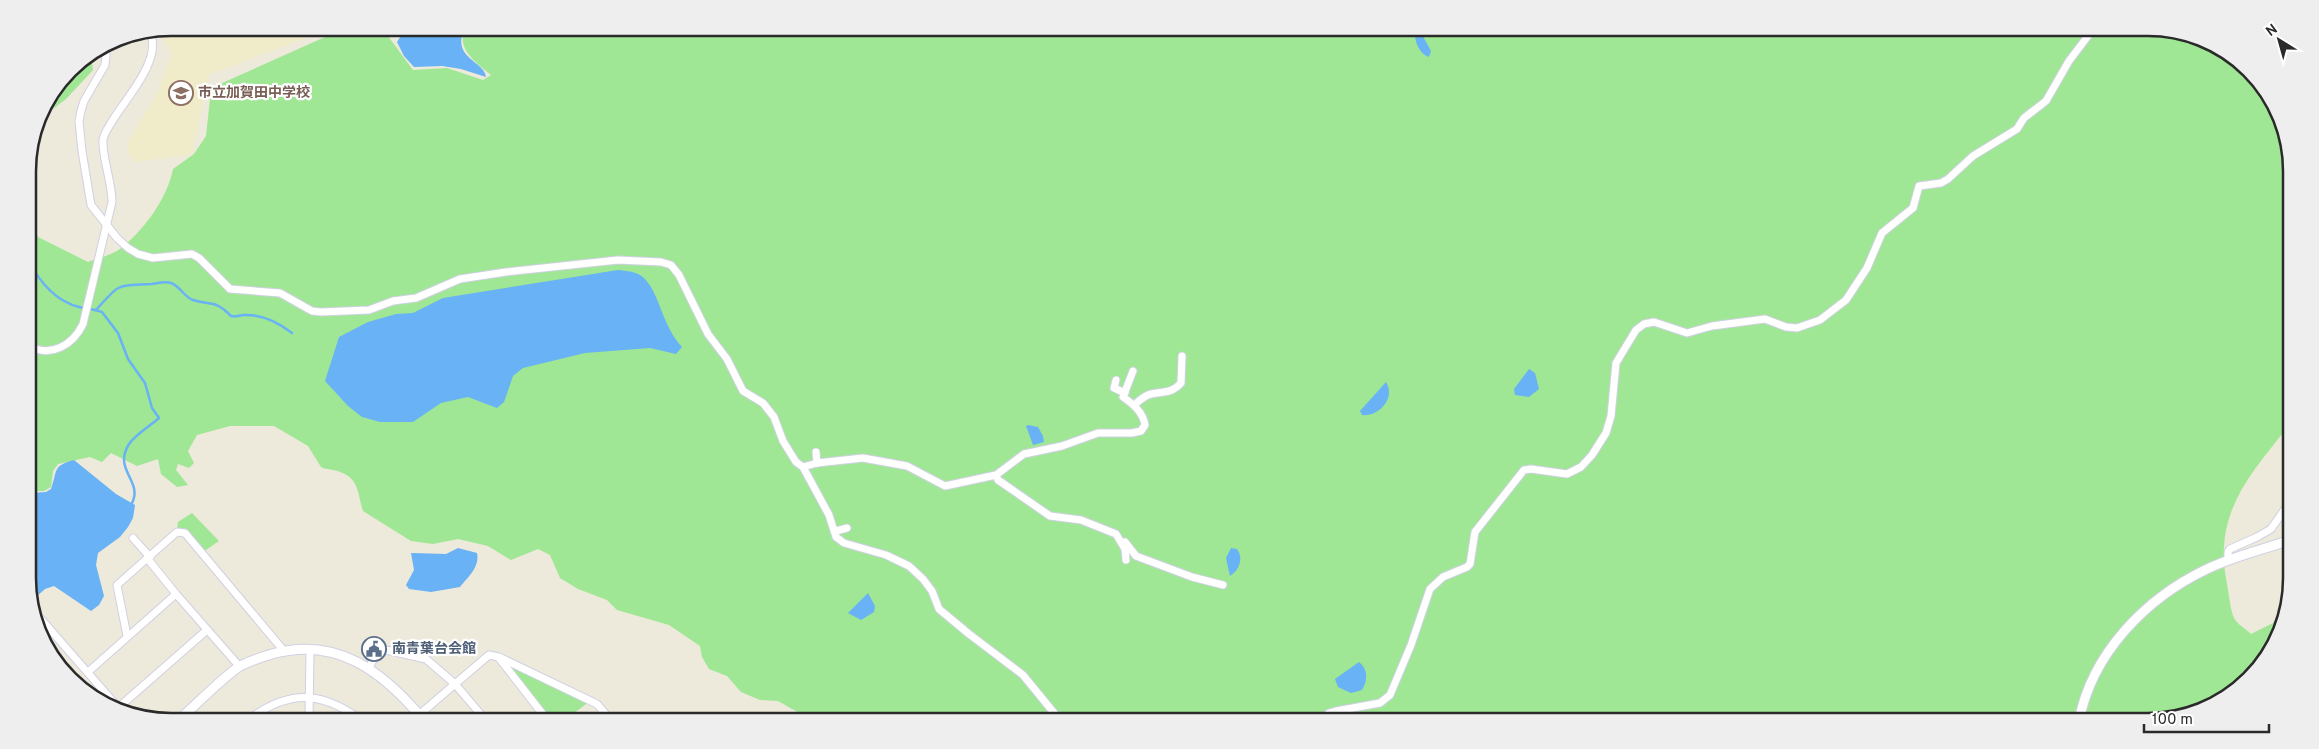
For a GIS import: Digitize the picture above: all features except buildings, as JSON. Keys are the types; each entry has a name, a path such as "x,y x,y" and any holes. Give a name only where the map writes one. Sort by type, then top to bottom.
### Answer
{"street":[{"path":"1331,712 1380,703 1390,695 1411,645 1430,589 1443,577 1470,564 1475,532 1524,470 1532,469 1567,474 1581,468 1592,455 1606,433 1612,416 1616,363 1636,330 1644,324 1654,322 1687,333 1712,326 1765,319 1786,327 1797,328 1820,320 1846,300 1867,268 1882,233 1913,208 1919,186 1941,183 1948,179 1973,156 2016,129 2024,118 2046,100 2064,69 2088,36"},
{"path":"37,349 42,351 61,348 79,333 86,314 112,202 112,187 102,140 114,117 152,60 154,47 151,38"},
{"path":"106,53 105,65 84,101 79,121 91,205 117,238 138,254 154,258 192,254 199,258 230,289 280,293 312,311 369,310 393,301 425,295 460,279 506,272 603,261 661,262 670,266 679,275 708,334 727,359 743,391 763,403 774,417 783,441 796,462 803,467 829,515 836,536 844,543 886,555 909,566 923,579 932,591 939,609 1023,675 1054,713"},
{"path":"1133,404 1149,395 1170,393 1179,386 1181,383 1182,356"},
{"path":"803,467 854,457 907,466 945,486 996,475 1024,454 1062,446 1098,433 1132,433 1141,431 1145,425 1144,419 1133,404 1124,397 1133,371"},
{"path":"1116,380 1114,388 1124,393"},
{"path":"1133,404 1142,396"},
{"path":"816,452 817,463"},
{"path":"996,475 998,480 1050,516 1081,520 1121,537 1136,556 1192,577 1223,585"},
{"path":"2228,561 2230,549 2271,529 2283,512"},
{"path":"836,532 847,528"},
{"path":"127,636 117,585 177,532 185,533 284,651"},
{"path":"1116,534 1125,549 1126,560"},
{"path":"133,538 176,594 240,667"},
{"path":"2081,712 2095,672 2133,622 2157,600 2180,583 2208,568 2283,542"},
{"path":"88,672 176,594"},
{"path":"46,625 110,698"},
{"path":"121,702 207,630"},
{"path":"309,713 310,650"},
{"path":"187,713 240,667 284,651 310,650 335,653 369,668 386,680 417,713"},
{"path":"369,668 373,660 386,650 426,659 455,684 479,713"},
{"path":"423,713 488,655 498,657 597,704 605,713"},
{"path":"498,657 541,713"},
{"path":"258,713 279,700 309,697 334,704 350,713"}],"shaded area":[{"name":"市立加賀田中学校","path":"310,36 209,75 192,152 189,155 134,162 127,149 130,138 156,96 172,53 161,37"}],"green space":[{"path":"327,36 388,36 413,70 447,68 483,80 491,75 469,55 465,49 463,36 2147,36 2165,37 2182,41 2215,54 2230,64 2249,82 2269,112 2276,128 2282,154 2283,433 2247,481 2237,499 2229,518 2225,538 2224,560 2232,610 2234,618 2239,624 2251,634 2275,620 2260,653 2249,667 2230,685 2191,706 2156,712 799,713 778,701 760,700 741,692 727,676 709,669 702,657 700,646 669,625 617,610 607,600 578,589 560,578 550,555 538,549 511,560 488,546 458,539 433,544 411,541 363,511 357,488 351,478 338,471 321,467 308,446 274,426 230,426 197,435 188,451 194,463 189,468 178,464 176,470 188,485 177,487 161,474 158,459 137,466 111,453 102,462 90,457 58,464 53,471 51,487 44,491 36,491 37,234 38,237 88,262 120,249 138,233 153,213 166,191 173,169 194,154 206,136 210,99 220,84"},
{"path":"92,62 93,70 66,99 51,110 64,89"},
{"path":"192,513 219,541 203,552 177,530 178,522"},
{"path":"503,662 589,702 574,713 545,713"}],"water":[{"path":"401,36 463,36 462,46 465,52 480,67 486,77 461,69 442,66 414,67 404,56 397,42"},
{"path":"1415,36 1423,36 1431,51 1429,57 1422,53"},
{"path":"618,270 638,274 649,285 670,330 682,347 676,354 650,348 585,353 523,368 513,376 504,402 497,408 468,397 441,403 413,422 380,422 362,417 348,406 325,381 339,337 368,322 396,314 413,313 443,298"},
{"path":"1529,369 1535,373 1539,389 1529,397 1515,395 1514,389"},
{"path":"1386,382 1389,394 1384,405 1374,413 1362,415 1360,411"},
{"path":"1026,426 1038,427 1044,442 1033,445"},
{"path":"74,460 116,494 135,505 133,518 128,527 120,537 98,553 96,565 104,596 99,605 91,611 54,586 45,589 37,595 36,493 46,492 51,489 57,470 62,464"},
{"path":"458,548 477,553 477,563 473,572 460,587 431,592 409,589 406,585 414,570 411,553 446,554"},
{"path":"1231,548 1237,549 1240,564 1230,576 1226,558"},
{"path":"868,593 875,606 874,612 861,620 848,613"},
{"path":"1359,662 1364,668 1366,675 1362,690 1351,693 1338,687 1335,679"}],"waterway":[{"path":"37,275 43,283 62,300 79,307 102,312 118,333 128,359 145,383 152,408 159,418 132,440 125,453 124,462 134,489 131,505"},
{"path":"96,310 110,294 120,287 169,282 177,286 190,299 217,305 231,316 250,315 263,317 281,325 292,333"}],"place":[{"name":"市立加賀田中学校","path":"181,93"},
{"name":"南青葉台会館","path":"374,649"}]}
